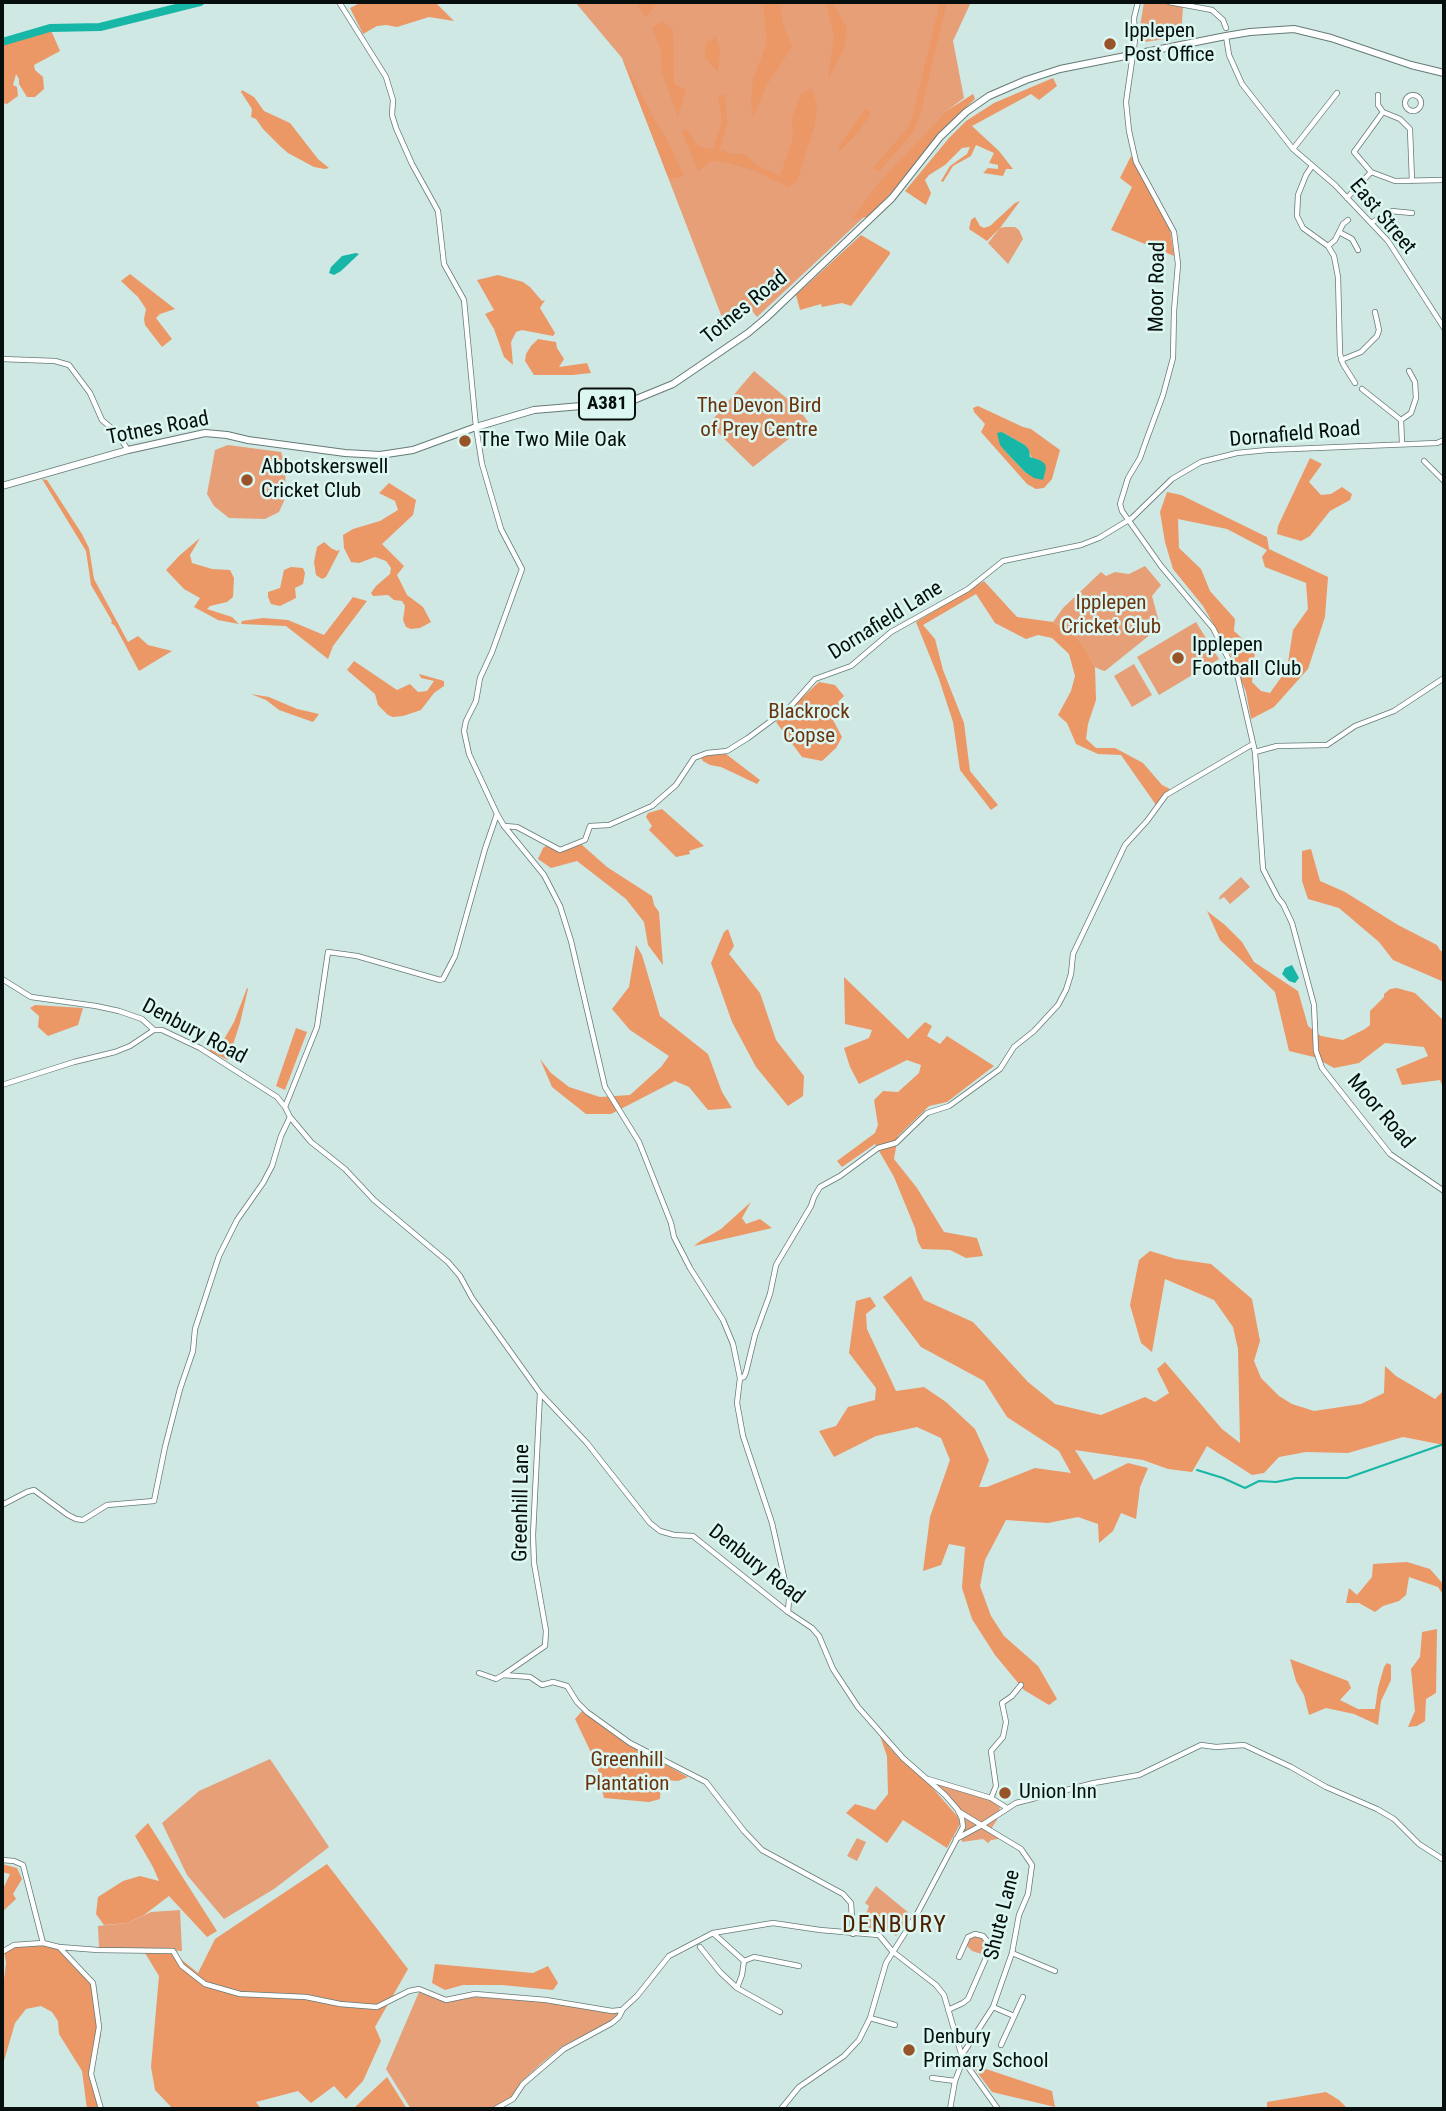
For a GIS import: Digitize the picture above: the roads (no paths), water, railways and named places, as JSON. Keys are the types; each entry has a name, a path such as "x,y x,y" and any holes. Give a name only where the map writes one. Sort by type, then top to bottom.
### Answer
{"main road":[{"name":"Totnes Road","path":"2,486 128,450 205,433 291,446 380,455 422,447 534,410 629,402 673,384 747,333 892,198 940,138 966,112 989,96 1033,77 1226,32 1294,29 1444,73"}],"street":[{"path":"339,2 386,77 393,100 392,115 396,128 438,211 444,264 464,300 481,460 501,529 522,569 480,678 476,701 466,721 464,731 471,762 504,826 544,875 560,906 605,1087 639,1142 681,1251 723,1320 733,1344 740,1378 738,1408 744,1436 772,1523 789,1599 788,1612"},
{"name":"Moor Road","path":"1139,2 1126,102 1132,147 1142,173 1174,232 1178,264 1173,358 1140,458 1128,478 1120,504 1161,566 1213,628 1238,678 1255,752 1263,869 1292,923 1314,1005 1315,1051 1322,1068 1390,1154 1444,1191"},
{"path":"1169,2 1212,10 1223,20 1226,32"},
{"name":"East Street","path":"1226,32 1229,55 1242,84 1293,149 1348,198 1393,248 1444,328"},
{"path":"1293,149 1337,93"},
{"path":"1378,95 1378,105 1383,112 1400,119 1410,129 1412,181"},
{"path":"1400,119 1407,108"},
{"path":"1383,112 1354,152 1371,172 1388,180 1444,180"},
{"path":"1312,166 1298,195 1297,216 1306,231 1328,246 1334,256 1338,277 1341,360 1355,383"},
{"path":"1348,198 1371,172"},
{"path":"1371,223 1391,211 1412,213"},
{"path":"1328,246 1348,220"},
{"path":"1339,231 1352,239 1358,250"},
{"path":"1341,360 1365,349 1373,342 1379,330 1375,312"},
{"path":"1379,330 1386,331"},
{"path":"2,359 55,361 69,365 90,393 102,420 116,432 128,450"},
{"path":"1401,420 1411,413 1416,398 1415,382 1409,371"},
{"path":"1362,389 1401,420 1402,443"},
{"name":"Dornafield Road","path":"1129,521 1172,479 1201,462 1237,453 1267,450 1437,443 1444,440"},
{"path":"1424,460 1444,481"},
{"name":"Dornafield Lane","path":"504,826 517,827 560,850 580,843 585,840 590,826 609,825 652,806 676,785 694,758 707,753 727,751 748,738 790,706 815,679 851,666 891,632 968,589 1003,561 1081,545 1129,521"},
{"path":"1255,752 1277,746 1328,745 1355,726 1394,711 1444,678"},
{"path":"740,1378 744,1377 746,1371 755,1335 770,1294 776,1265 820,1188 878,1148 896,1143 927,1113 949,1106 1000,1069 1014,1047 1034,1031 1058,1005 1071,974 1073,954 1125,845 1166,795 1253,744"},
{"path":"285,1107 317,1027 328,952 357,956 443,979 455,956 497,814"},
{"name":"Denbury Road","path":"2,979 32,998 75,1002 142,1019 155,1030 162,1030 200,1048 277,1097 311,1142 345,1169 373,1200 448,1262 540,1393 587,1443 631,1503 650,1523 660,1531 694,1536 816,1632 833,1669 858,1707 903,1758 958,1810"},
{"path":"2,1085 83,1059 115,1052 155,1030"},
{"path":"2,1505 34,1490 76,1520 83,1520 107,1505 154,1501 164,1447 193,1352 195,1329 219,1255 237,1220 267,1174 290,1117"},
{"name":"Greenhill Lane","path":"479,1674 496,1679 545,1646 546,1631 534,1563 533,1535 540,1393"},
{"path":"503,1675 530,1676 542,1685 553,1682 567,1686 587,1712 630,1743 706,1782 762,1850 843,1894 851,1903 853,1934"},
{"path":"991,1798 996,1786 991,1751 1003,1737 1006,1722 1002,1703 1021,1685"},
{"path":"956,1840 1007,1808 1027,1799 1139,1775 1201,1745 1244,1745 1326,1787 1377,1809 1394,1819 1419,1843 1444,1860"},
{"path":"927,1779 991,1798 1007,1808"},
{"path":"781,2109 799,2087 853,2048 870,2018 886,1963 917,1914 963,1827 958,1810"},
{"name":"Shute Lane","path":"950,2109 962,2057 993,2007 1012,1953 1018,1915 1028,1894 1032,1865 1021,1849 958,1810"},
{"path":"2,1860 23,1865 43,1943"},
{"path":"495,2109 513,2099 523,2084 564,2049 619,2017 669,1956 713,1933 773,1923 879,1935 944,1995 962,2057 998,2109"},
{"path":"713,1933 744,1961"},
{"path":"948,2010 968,1999 989,1951 988,1942 983,1936 975,1934 968,1937 959,1957"},
{"path":"2,1952 14,1945 43,1943 75,1948 173,1951 182,1966 205,1984 240,1994 306,1997 340,2004 377,2007 409,1991 419,1989 446,2000 475,1994 547,2000 611,2011 623,2009"},
{"path":"59,1947 93,1983 99,2027 91,2074 101,2109"},
{"path":"700,1947 737,1988 780,2012"},
{"path":"71,1961 75,1948"},
{"path":"961,1950 969,1952"},
{"path":"1012,1953 1055,1971"},
{"path":"744,1961 754,1957 799,1966"},
{"path":"737,1988 744,1961"},
{"path":"1001,2045 1023,1997"},
{"path":"993,2007 1014,2016"},
{"path":"870,2018 895,2025"},
{"path":"932,2078 955,2081"}],"waterway":[{"path":"2,42 50,28 100,27 200,2"},
{"path":"1197,1470 1245,1488 1259,1481 1347,1478 1444,1444"}],"place":[{"name":"Ipplepen Post Office","path":"1110,44"},
{"name":"The Two Mile Oak","path":"465,441"},
{"name":"Abbotskerswell Cricket Club","path":"247,480"},
{"name":"Ipplepen Football Club","path":"1178,658"},
{"name":"Union Inn","path":"1005,1793"},
{"name":"Denbury Primary School","path":"909,2050"}],"district":[{"name":"DENBURY","path":"895,1926"}],"park label":[{"name":"The Devon Bird of Prey Centre","path":"759,419"},
{"name":"Ipplepen Cricket Club","path":"1111,616"},
{"name":"Blackrock Copse","path":"809,725"},
{"name":"Greenhill Plantation","path":"627,1773"}]}
